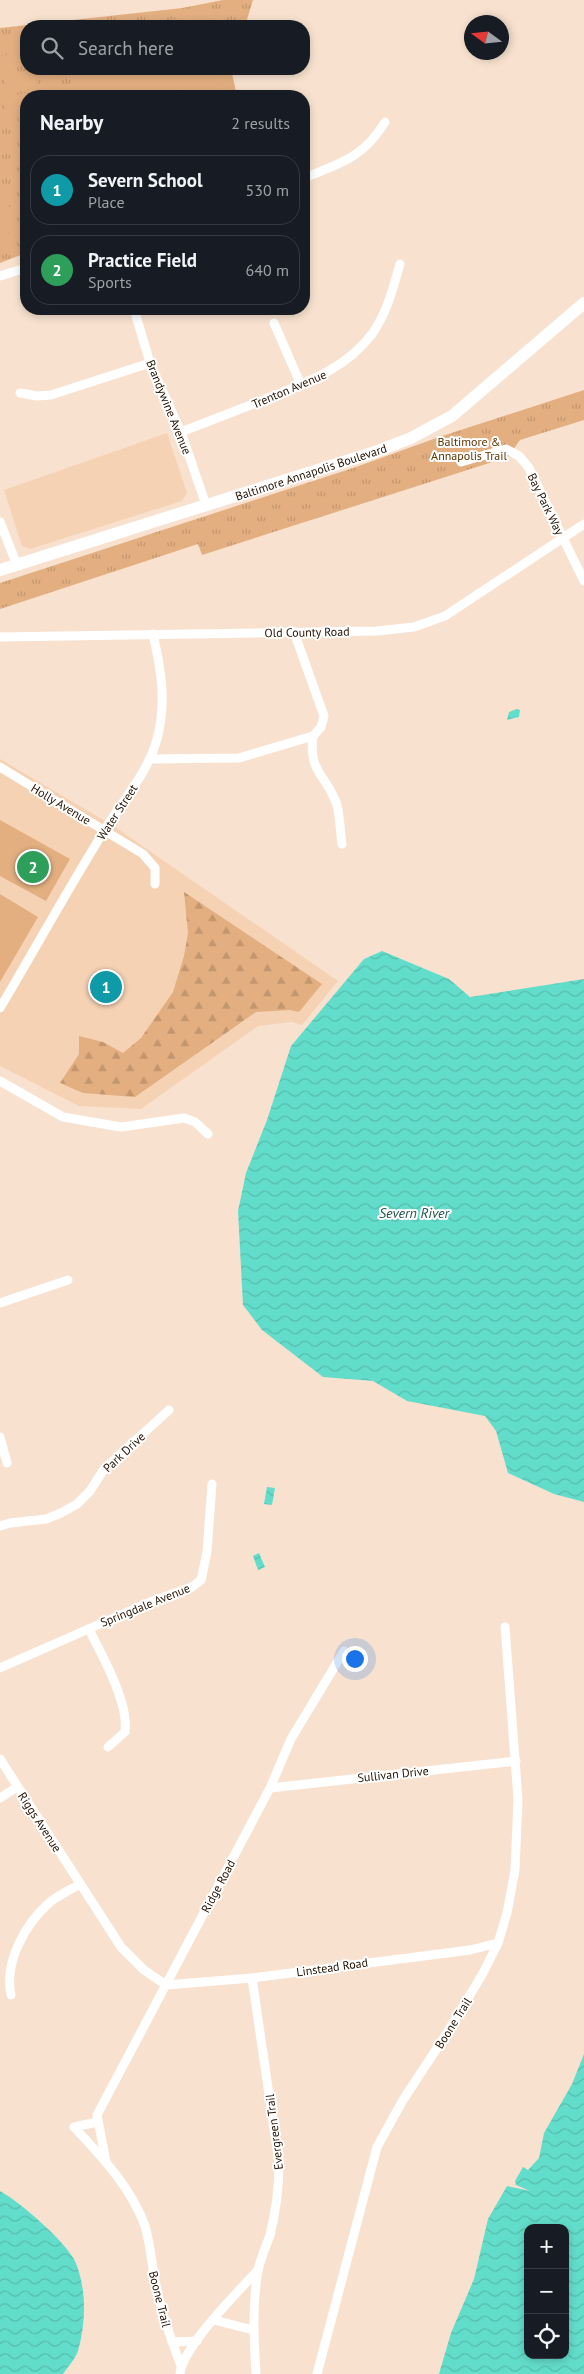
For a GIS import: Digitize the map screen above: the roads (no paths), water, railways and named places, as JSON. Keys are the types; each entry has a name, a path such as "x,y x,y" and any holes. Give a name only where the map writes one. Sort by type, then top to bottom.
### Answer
{"street":[{"path":"310,175 363,151 375,138 385,122"},
{"name":"Trenton Avenue","path":"181,432 301,385 336,367 357,352 370,336 384,313 400,264"},
{"path":"0,276 20,270"},
{"name":"Baltimore Annapolis Boulevard","path":"0,570 375,452 432,428 474,398 584,303"},
{"name":"Brandywine Avenue","path":"136,315 150,363 181,432 206,505"},
{"path":"274,323 301,385"},
{"path":"20,393 37,396 51,395 150,363"},
{"name":"Bay Park Way","path":"461,462 506,449 519,456 529,468 584,582"},
{"path":"0,522 17,565"},
{"name":"Old County Road","path":"0,637 391,630 432,622 479,595 584,524"},
{"path":"150,759 239,758 313,736 321,727 324,716 294,632"},
{"name":"Water Street","path":"0,1008 104,830 150,759 160,726 163,698 162,675 153,634"},
{"path":"313,736 312,758 316,770 324,780 337,805 342,844"},
{"name":"Holly Avenue","path":"0,767 142,854 156,868 155,884"},
{"path":"0,1080 63,1117 121,1127 184,1118 195,1122 208,1134"},
{"path":"0,1303 68,1280"},
{"name":"Park Drive","path":"0,1526 46,1519 77,1504 90,1491 104,1469 169,1410"},
{"path":"0,1437 7,1463"},
{"name":"Springdale Avenue","path":"0,1668 150,1602 192,1587 201,1580 207,1552 212,1484"},
{"name":"Boone Trail","path":"317,2374 378,2147 403,2100 482,1975 498,1943 507,1912 515,1870 517,1838 516,1761 506,1658 505,1627"},
{"path":"89,1628 109,1671 125,1715 125,1732 108,1747"},
{"name":"Ridge Road","path":"96,2122 96,2115 270,1788 290,1739 344,1651"},
{"name":"Riggs Avenue","path":"0,1759 121,1947 144,1970 166,1985"},
{"name":"Sullivan Drive","path":"270,1788 516,1761"},
{"path":"0,1798 17,1787"},
{"path":"11,1995 8,1983 10,1966 28,1926 50,1902 80,1884"},
{"name":"Linstead Road","path":"166,1985 252,1978 470,1950 498,1943"},
{"name":"Evergreen Trail","path":"252,1978 279,2163 279,2186 276,2207 258,2270 253,2330 256,2374"},
{"path":"96,2122 106,2162"},
{"name":"Boone Trail","path":"96,2122 74,2127 106,2162 138,2210 145,2226 157,2292 181,2370"},
{"name":"Boone Trail","path":"181,2370 197,2342 258,2270"},
{"path":"214,2320 253,2330"},
{"path":"172,2342 197,2342"}],"water":[{"path":"517,709 520,710 519,717 507,720 509,712"},
{"name":"Severn River","path":"382,951 449,979 470,997 584,979 584,1502 554,1494 508,1473 496,1431 485,1416 407,1401 373,1381 323,1377 262,1330 243,1305 238,1211 246,1173 267,1120 291,1046 364,959"},
{"path":"267,1487 275,1488 272,1505 264,1504"},
{"path":"259,1553 265,1567 258,1570 253,1556"},
{"path":"584,2054 584,2374 439,2374 451,2333 474,2279 488,2219 507,2186 530,2191 516,2185 515,2181 523,2167 528,2170 539,2158 544,2133 572,2084"},
{"path":"0,2191 30,2213 62,2243 75,2261 79,2272 84,2306 83,2329 77,2354 63,2374 0,2374"}],"place":[{"name":"Practice Field","path":"33,867"},
{"name":"Severn School","path":"106,987"}],"park label":[{"name":"Baltimore & Annapolis Trail","path":"469,448"}]}
